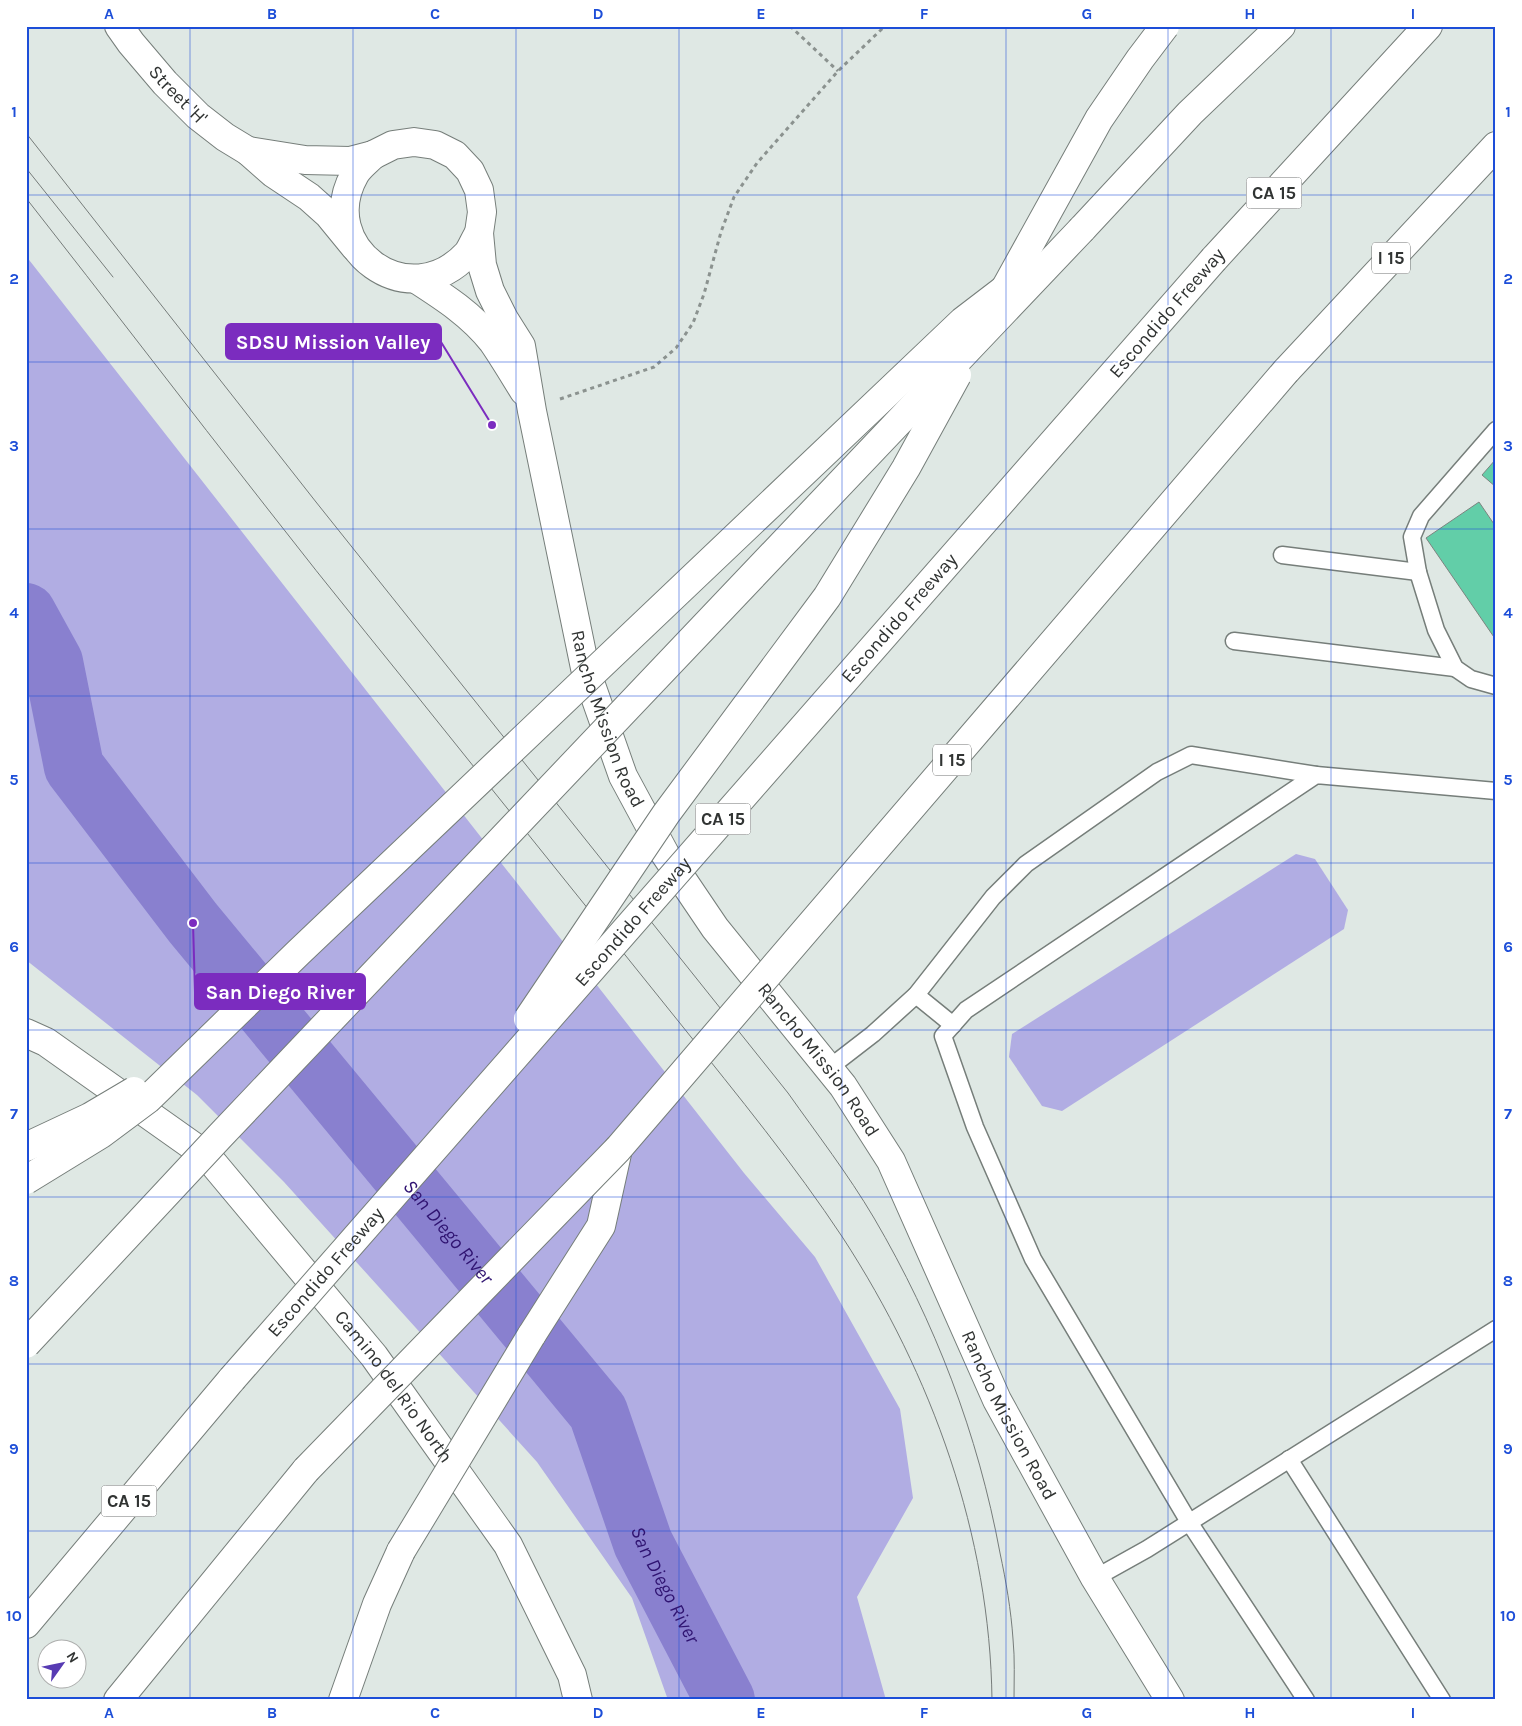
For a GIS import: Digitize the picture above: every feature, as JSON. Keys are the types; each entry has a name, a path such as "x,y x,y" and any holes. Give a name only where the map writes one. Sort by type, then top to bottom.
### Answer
{"main road":[{"name":"Street 'H'","path":"119,26 165,83 198,116 225,137 248,151"},
{"path":"464,1114 666,814 827,597 906,468 1099,119 1165,26"},
{"path":"26,1344 234,1121 1190,113 1281,26"},
{"name":"Escondido Freeway","path":"26,1624 232,1378 1214,259 1428,26"},
{"name":"Rancho Mission Road","path":"248,151 305,160 350,161 373,155 393,145 414,142 435,145 455,155 470,171 479,190 482,212 479,233 482,266 490,291 504,319 521,346 531,406 585,668 624,776 665,854 715,928 843,1086 890,1161 997,1400 1095,1578 1170,1700"},
{"name":"I 15","path":"618,1149 1286,370 1496,146"},
{"name":"Rancho Mission Road","path":"248,151 272,173 308,197 328,214 371,264 392,276 416,279 436,276 454,266 469,251 479,233"},
{"name":"Rancho Mission Road","path":"355,247 346,222 345,196 355,173 373,155"},
{"path":"26,1180 101,1134 148,1099 962,321 1082,229"},
{"name":"Rancho Mission Road","path":"416,279 448,299 471,318 492,342 531,406"},
{"name":"Camino del Rio North","path":"26,1033 46,1042 206,1156 374,1356 508,1544 572,1675 578,1700"},
{"path":"26,1147 90,1117 189,1059"},
{"path":"118,1700 306,1470 618,1149"},
{"path":"343,1700 377,1604 400,1551 531,1336 601,1226 618,1149"}],"lane":[{"path":"1496,430 1421,516 1412,537 1418,572 1436,630 1455,668 1470,679 1496,686"},
{"path":"1282,555 1418,572"},
{"path":"1234,641 1455,668"},
{"path":"829,1068 873,1034 916,995 993,896 1026,864 1157,772 1191,756 1316,776 1496,791"},
{"path":"1306,1700 1190,1522 1033,1259 975,1127 943,1036 966,1010 1316,776"},
{"path":"916,995 953,1024"},
{"path":"1095,1578 1147,1549 1496,1329"},
{"path":"1289,1459 1442,1700"}],"path":[{"path":"790,26 838,71"},
{"path":"531,406 608,384 654,367 676,348 693,323 704,294 720,232 734,197 757,163 838,71 885,26"}],"shaded area":[{"path":"26,256 744,1173 815,1257 900,1409 913,1498 857,1597 886,1700 668,1700 632,1598 537,1462 284,1182 197,1095 26,960"},
{"path":"1296,854 1315,859 1348,910 1344,929 1062,1111 1042,1106 1009,1057 1012,1034"}],"building":[{"path":"1496,459 1496,487 1482,475"},
{"path":"1479,502 1496,527 1496,640 1426,538"}],"waterway":[{"name":"San Diego River","path":"26,613 53,662 74,767 193,923 598,1412 643,1543 725,1700"}],"tram line":[{"path":"26,133 316,502 788,1093 864,1202 896,1257 935,1338 967,1422 980,1465 991,1509 1010,1606 1014,1654 1014,1700"},
{"path":"26,168 113,277"},
{"path":"26,198 316,571 745,1105 843,1238 875,1290 904,1345 929,1401 950,1458 967,1517 980,1577 989,1638 992,1700"}],"place":[{"name":"SDSU Mission Valley","path":"492,425"},
{"name":"San Diego River","path":"193,923"}]}
